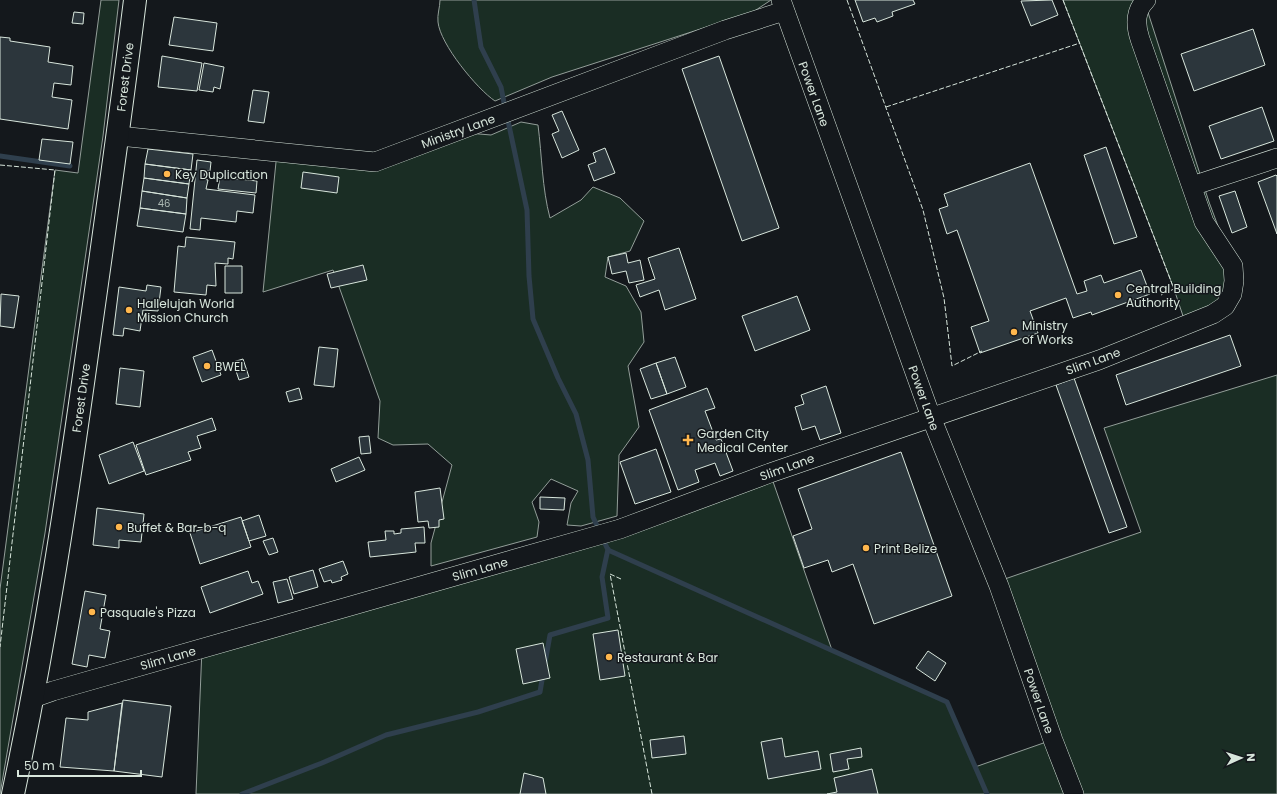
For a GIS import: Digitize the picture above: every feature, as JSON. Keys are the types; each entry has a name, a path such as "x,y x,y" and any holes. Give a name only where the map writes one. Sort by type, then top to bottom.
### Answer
{"main road":[{"name":"Forest Drive","path":"13,794 33,698 68,492 118,136 135,0"}],"street":[{"name":"Slim Lane","path":"33,698 61,688 612,531 931,417 1099,360 1213,314 1225,306 1232,294 1234,281 1233,266 1204,222 1137,30 1137,16 1143,3"},
{"name":"Ministry Lane","path":"118,136 375,162 725,30 782,6"},
{"name":"Power Lane","path":"782,6 931,417 999,586 1053,740 1074,794"},
{"path":"1192,186 1277,158"}],"green space":[{"path":"101,0 119,0 103,136 45,533 0,794 0,589 55,170 78,173"},
{"path":"440,0 771,0 753,12 552,77 495,101 487,95 470,77 452,54 445,42 438,22"},
{"path":"1063,0 1144,0 1209,202 1233,266 1232,294 1186,325 1174,289"},
{"path":"521,122 538,125 544,184 550,218 581,200 593,187 620,198 644,221 630,251 608,257 605,277 626,286 641,312 644,342 628,366 639,427 619,455 617,516 581,526 567,525 571,503 578,491 551,479 532,502 539,522 537,537 431,566 431,543 452,465 428,444 393,445 378,438 380,401 333,270 263,292 277,152 375,162 456,132 491,135"},
{"path":"1277,375 1277,794 196,794 202,648 770,473 832,650 947,702 975,767 1052,740 999,581 1141,532 1104,428"}],"building":[{"path":"855,0 913,0 915,4 892,12 893,16 877,22 875,18 863,22"},
{"path":"1052,0 1058,15 1031,26 1021,1"},
{"path":"74,12 84,13 83,24 72,23"},
{"path":"174,17 217,23 213,51 169,45"},
{"path":"1253,29 1265,65 1194,91 1181,54"},
{"path":"0,37 10,38 10,41 50,47 48,62 73,66 71,85 54,83 52,97 72,100 68,129 0,119"},
{"path":"162,56 202,63 197,91 158,87"},
{"path":"719,56 779,228 742,241 682,69"},
{"path":"204,63 224,67 220,89 214,87 213,92 199,90"},
{"path":"253,90 269,92 264,123 248,121"},
{"path":"1262,107 1274,141 1221,159 1209,126"},
{"path":"562,111 579,150 562,158 552,134 559,131 552,115"},
{"path":"42,139 73,142 70,164 39,160"},
{"path":"1106,147 1137,237 1114,244 1084,155"},
{"path":"605,148 615,173 594,181 588,165 596,162 593,153"},
{"path":"148,149 193,154 191,170 145,164"},
{"path":"197,160 211,162 210,171 205,171 204,179 208,180 206,189 255,195 253,213 237,211 236,222 201,218 200,230 190,229"},
{"path":"1030,163 1077,294 1087,291 1084,281 1101,275 1104,283 1141,270 1150,294 1092,315 1091,312 1073,318 1066,298 1030,311 1038,333 980,353 971,327 989,321 957,230 947,234 939,209 948,206 944,194"},
{"name":"Key Duplication","path":"145,164 191,170 189,184 144,178"},
{"path":"303,172 339,177 337,193 301,188"},
{"path":"1276,175 1277,176 1277,234 1258,182"},
{"path":"220,177 257,181 256,193 218,189"},
{"path":"144,178 189,184 187,198 142,191"},
{"path":"142,191 187,198 186,214 140,208"},
{"path":"1235,191 1247,227 1232,233 1219,196"},
{"path":"140,208 186,214 183,232 137,226"},
{"path":"186,237 235,242 233,259 228,258 228,264 215,263 216,286 207,285 206,295 174,292 178,246 185,247"},
{"path":"679,248 696,299 665,310 659,290 640,297 636,285 655,279 648,258"},
{"path":"626,253 628,263 640,260 644,280 629,283 626,271 612,274 608,257"},
{"path":"363,265 367,280 331,288 327,274"},
{"path":"225,266 242,266 242,293 225,293"},
{"name":"Hallelujah World Mission Church","path":"147,285 161,287 158,311 143,310 140,331 124,328 123,336 113,335 119,287 146,291"},
{"path":"1,294 19,296 14,328 0,326"},
{"path":"797,296 810,330 755,351 742,316"},
{"path":"1230,335 1241,366 1126,405 1116,375"},
{"path":"319,347 338,349 334,387 314,385"},
{"name":"BWEL","path":"212,350 221,375 202,382 193,357"},
{"path":"675,357 686,387 667,394 656,363"},
{"path":"243,359 249,377 239,380 233,362"},
{"path":"656,363 667,394 651,399 640,369"},
{"path":"120,368 144,371 140,407 116,404"},
{"path":"1074,378 1127,527 1109,533 1056,385"},
{"path":"826,386 841,433 820,440 815,426 802,430 795,407 804,404 801,395"},
{"path":"299,388 302,399 289,402 286,392"},
{"name":"Garden City Medical Center","path":"707,388 715,408 705,411 716,440 721,439 733,471 720,476 715,463 695,470 699,482 678,490 649,410"},
{"path":"212,418 216,430 197,436 201,448 188,452 191,460 146,475 136,445"},
{"path":"369,436 371,453 361,454 359,437"},
{"path":"133,442 144,471 109,484 99,455"},
{"path":"656,449 671,492 635,504 620,462"},
{"name":"Print Belize","path":"901,452 952,596 874,624 853,564 832,572 828,560 804,568 793,536 812,529 798,489"},
{"path":"359,457 365,470 336,482 331,469"},
{"path":"440,488 444,519 439,520 439,527 429,528 428,521 418,522 415,492"},
{"path":"540,497 565,498 564,510 540,509"},
{"name":"Buffet & Bar-b-q","path":"97,508 144,514 141,542 119,540 119,548 93,545"},
{"path":"259,515 266,536 249,541 242,521"},
{"path":"241,517 251,547 200,564 190,533"},
{"path":"424,527 425,543 415,543 416,552 370,557 368,542 386,540 385,531 394,531 394,534 401,533 401,529"},
{"path":"273,538 278,552 269,555 263,541"},
{"path":"343,561 348,574 341,577 342,580 332,583 331,580 324,582 319,569"},
{"path":"313,570 318,587 294,594 289,577"},
{"path":"248,571 252,583 258,581 263,594 210,613 201,587"},
{"path":"287,579 293,599 278,603 273,582"},
{"name":"Pasquale's Pizza","path":"85,591 106,595 100,629 110,631 105,658 89,655 87,667 72,664"},
{"path":"618,630 625,676 600,680 593,634"},
{"path":"543,643 550,678 523,684 516,649"},
{"path":"928,651 946,663 935,681 916,668"},
{"path":"123,700 171,706 162,777 114,771"},
{"path":"122,703 114,771 60,767 66,718 88,720 88,712"},
{"path":"684,736 686,754 652,758 650,740"},
{"path":"782,738 785,757 818,751 821,769 768,779 761,742"},
{"path":"861,748 862,757 847,759 849,769 833,772 830,754"},
{"path":"872,769 878,794 827,794 837,792 834,778"},
{"path":"524,773 543,778 546,794 520,794"}],"waterway":[{"path":"474,0 481,47 501,87 505,108"},
{"path":"507,116 527,210 529,276 533,319 558,378 576,414 588,460 593,517 608,550 947,702 987,794"},
{"path":"0,156 70,166"},
{"path":"545,663 550,635 608,618 602,577 608,549"},
{"path":"242,794 322,763 386,735 478,712 540,692 543,674"}],"fence":[{"path":"847,0 923,210 944,298 952,366 982,351"},
{"path":"1063,0 1174,289 1161,295"},
{"path":"886,107 1080,43"},
{"path":"0,165 55,170 0,647"},
{"path":"621,579 610,574 652,794"}],"place":[{"name":"Key Duplication","path":"167,174"},
{"name":"Central Building Authority","path":"1118,295"},
{"name":"Hallelujah World Mission Church","path":"129,310"},
{"name":"Ministry of Works","path":"1014,332"},
{"name":"BWEL","path":"207,366"},
{"name":"Garden City Medical Center","path":"688,440"},
{"name":"Buffet & Bar-b-q","path":"119,527"},
{"name":"Print Belize","path":"866,548"},
{"name":"Pasquale's Pizza","path":"92,612"},
{"name":"Restaurant & Bar","path":"609,657"}]}
